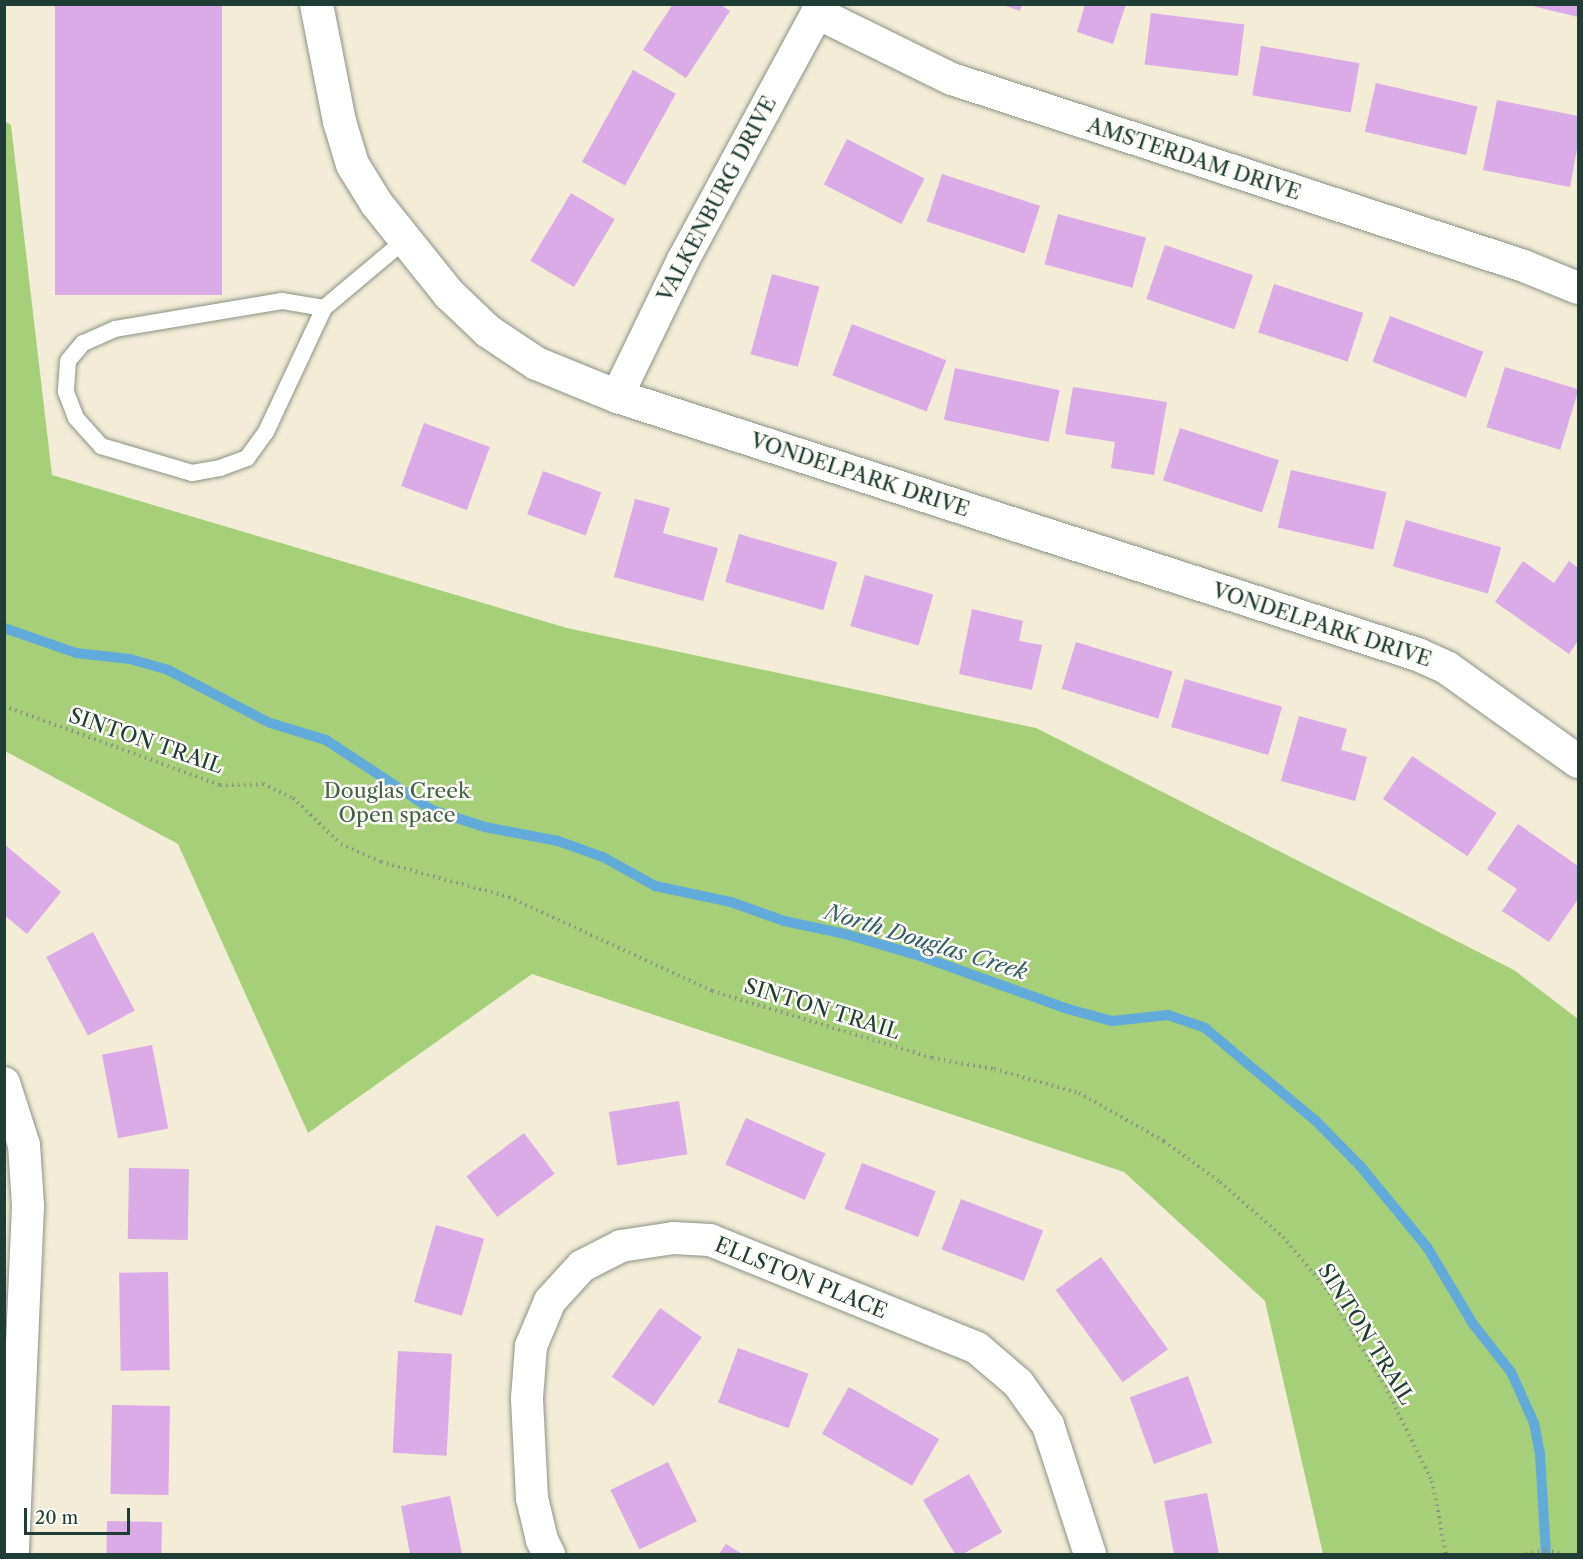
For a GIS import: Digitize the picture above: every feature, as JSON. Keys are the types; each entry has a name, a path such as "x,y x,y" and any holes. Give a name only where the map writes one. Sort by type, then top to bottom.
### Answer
{"street":[{"name":"VONDELPARK DRIVE","path":"316,4 339,121 352,164 376,203 449,294 488,331 536,363 616,396 1417,654 1446,667 1578,761"},
{"name":"AMSTERDAM DRIVE","path":"820,9 952,79 1524,266 1578,288"},
{"name":"VALKENBURG DRIVE","path":"616,396 683,260 820,9"},
{"path":"4,1083 24,1145 28,1206 13,1554"},
{"name":"ELLSTON PLACE","path":"549,1554 542,1540 532,1498 527,1398 531,1346 550,1301 582,1266 621,1246 673,1238 711,1240 977,1348 1018,1383 1048,1425 1090,1554"}],"lane":[{"path":"324,308 282,302 115,329 83,343 68,361 66,392 76,418 101,446 192,473 220,468 247,458 266,432 324,308 405,240"}],"path":[{"name":"SINTON TRAIL","path":"4,706 220,785 263,784 292,798 341,844 381,862 509,897 712,991 932,1058 994,1069 1079,1093 1164,1141 1220,1182 1283,1238 1326,1288 1385,1386 1432,1481 1446,1554"},
{"path":"1526,1554 1546,1550 1561,1554"}],"green space":[{"name":"Douglas Creek Open space","path":"4,121 11,125 52,475 567,628 1036,728 1514,970 1578,1019 1578,1554 1323,1554 1265,1301 1124,1172 532,974 308,1133 178,844 5,751"}],"building":[{"path":"55,4 222,4 222,295 55,295"},
{"path":"673,4 720,4 730,11 686,78 643,50"},
{"path":"1000,4 1022,4 1020,11"},
{"path":"1085,4 1126,4 1113,44 1077,32"},
{"path":"1578,4 1578,17 1528,5"},
{"path":"1151,13 1244,24 1238,76 1145,65"},
{"path":"1261,46 1359,63 1351,113 1252,95"},
{"path":"633,70 676,94 625,186 582,162"},
{"path":"1376,83 1477,106 1466,155 1365,132"},
{"path":"1497,100 1578,116 1578,144 1570,187 1483,170"},
{"path":"847,139 925,178 901,224 824,184"},
{"path":"942,174 1040,206 1025,253 927,222"},
{"path":"571,193 615,219 574,287 530,261"},
{"path":"1058,214 1146,238 1132,288 1045,264"},
{"path":"1165,245 1253,275 1234,329 1146,299"},
{"path":"772,274 819,287 798,367 751,354"},
{"path":"1274,284 1363,313 1348,362 1258,333"},
{"path":"1390,316 1483,352 1466,398 1372,362"},
{"path":"852,324 946,360 927,412 832,375"},
{"path":"1505,367 1578,389 1560,450 1487,427"},
{"path":"955,368 1060,390 1049,442 944,420"},
{"path":"1073,387 1167,402 1154,475 1111,468 1115,442 1065,434"},
{"path":"424,423 490,447 467,510 401,486"},
{"path":"1180,428 1279,460 1262,512 1163,480"},
{"path":"1291,470 1386,492 1373,550 1278,527"},
{"path":"543,471 601,492 586,535 527,514"},
{"path":"635,499 670,508 663,533 718,548 703,601 614,577"},
{"path":"1406,520 1501,547 1488,593 1393,566"},
{"path":"739,534 837,562 823,610 725,582"},
{"path":"1523,561 1554,583 1569,561 1578,568 1578,641 1569,654 1495,602"},
{"path":"865,575 933,595 919,646 850,626"},
{"path":"972,609 1023,621 1019,641 1042,645 1032,690 959,674"},
{"path":"1076,642 1173,672 1158,718 1062,689"},
{"path":"1185,679 1282,707 1268,755 1171,727"},
{"path":"1299,716 1347,729 1341,750 1367,757 1355,801 1281,781"},
{"path":"1412,756 1497,813 1467,856 1383,799"},
{"path":"1518,824 1578,866 1578,899 1549,942 1502,911 1517,889 1487,869"},
{"path":"4,844 61,892 27,934 4,915"},
{"path":"93,932 135,1011 88,1035 46,957"},
{"path":"152,1045 168,1128 118,1138 102,1055"},
{"path":"679,1101 687,1154 617,1165 609,1112"},
{"path":"746,1118 825,1153 805,1200 725,1165"},
{"path":"524,1133 555,1174 497,1217 466,1176"},
{"path":"862,1163 936,1191 918,1237 844,1209"},
{"path":"129,1168 189,1169 188,1240 128,1239"},
{"path":"961,1199 1043,1231 1024,1281 942,1249"},
{"path":"436,1225 484,1239 462,1316 414,1302"},
{"path":"1101,1257 1168,1349 1123,1382 1056,1290"},
{"path":"168,1272 170,1370 121,1371 119,1273"},
{"path":"660,1308 702,1337 654,1406 612,1377"},
{"path":"738,1348 808,1374 789,1428 718,1403"},
{"path":"398,1351 452,1354 447,1456 393,1453"},
{"path":"1188,1376 1212,1443 1154,1464 1130,1397"},
{"path":"849,1387 939,1439 912,1486 822,1434"},
{"path":"112,1405 170,1406 168,1495 110,1494"},
{"path":"668,1462 697,1521 639,1549 610,1490"},
{"path":"969,1474 1002,1532 963,1554 955,1554 923,1500"},
{"path":"1207,1493 1219,1554 1174,1554 1164,1501"},
{"path":"450,1496 462,1554 410,1554 401,1506"},
{"path":"107,1521 162,1522 161,1554 106,1554"},
{"path":"726,1544 742,1554 719,1554"}],"waterway":[{"name":"North Douglas Creek","path":"4,628 76,653 130,659 168,670 270,723 326,740 432,810 485,827 558,841 603,857 655,886 731,902 784,921 845,934 920,956 1068,1009 1112,1021 1168,1015 1205,1028 1316,1121 1361,1167 1427,1247 1473,1324 1511,1372 1534,1423 1540,1454 1546,1554"}]}
